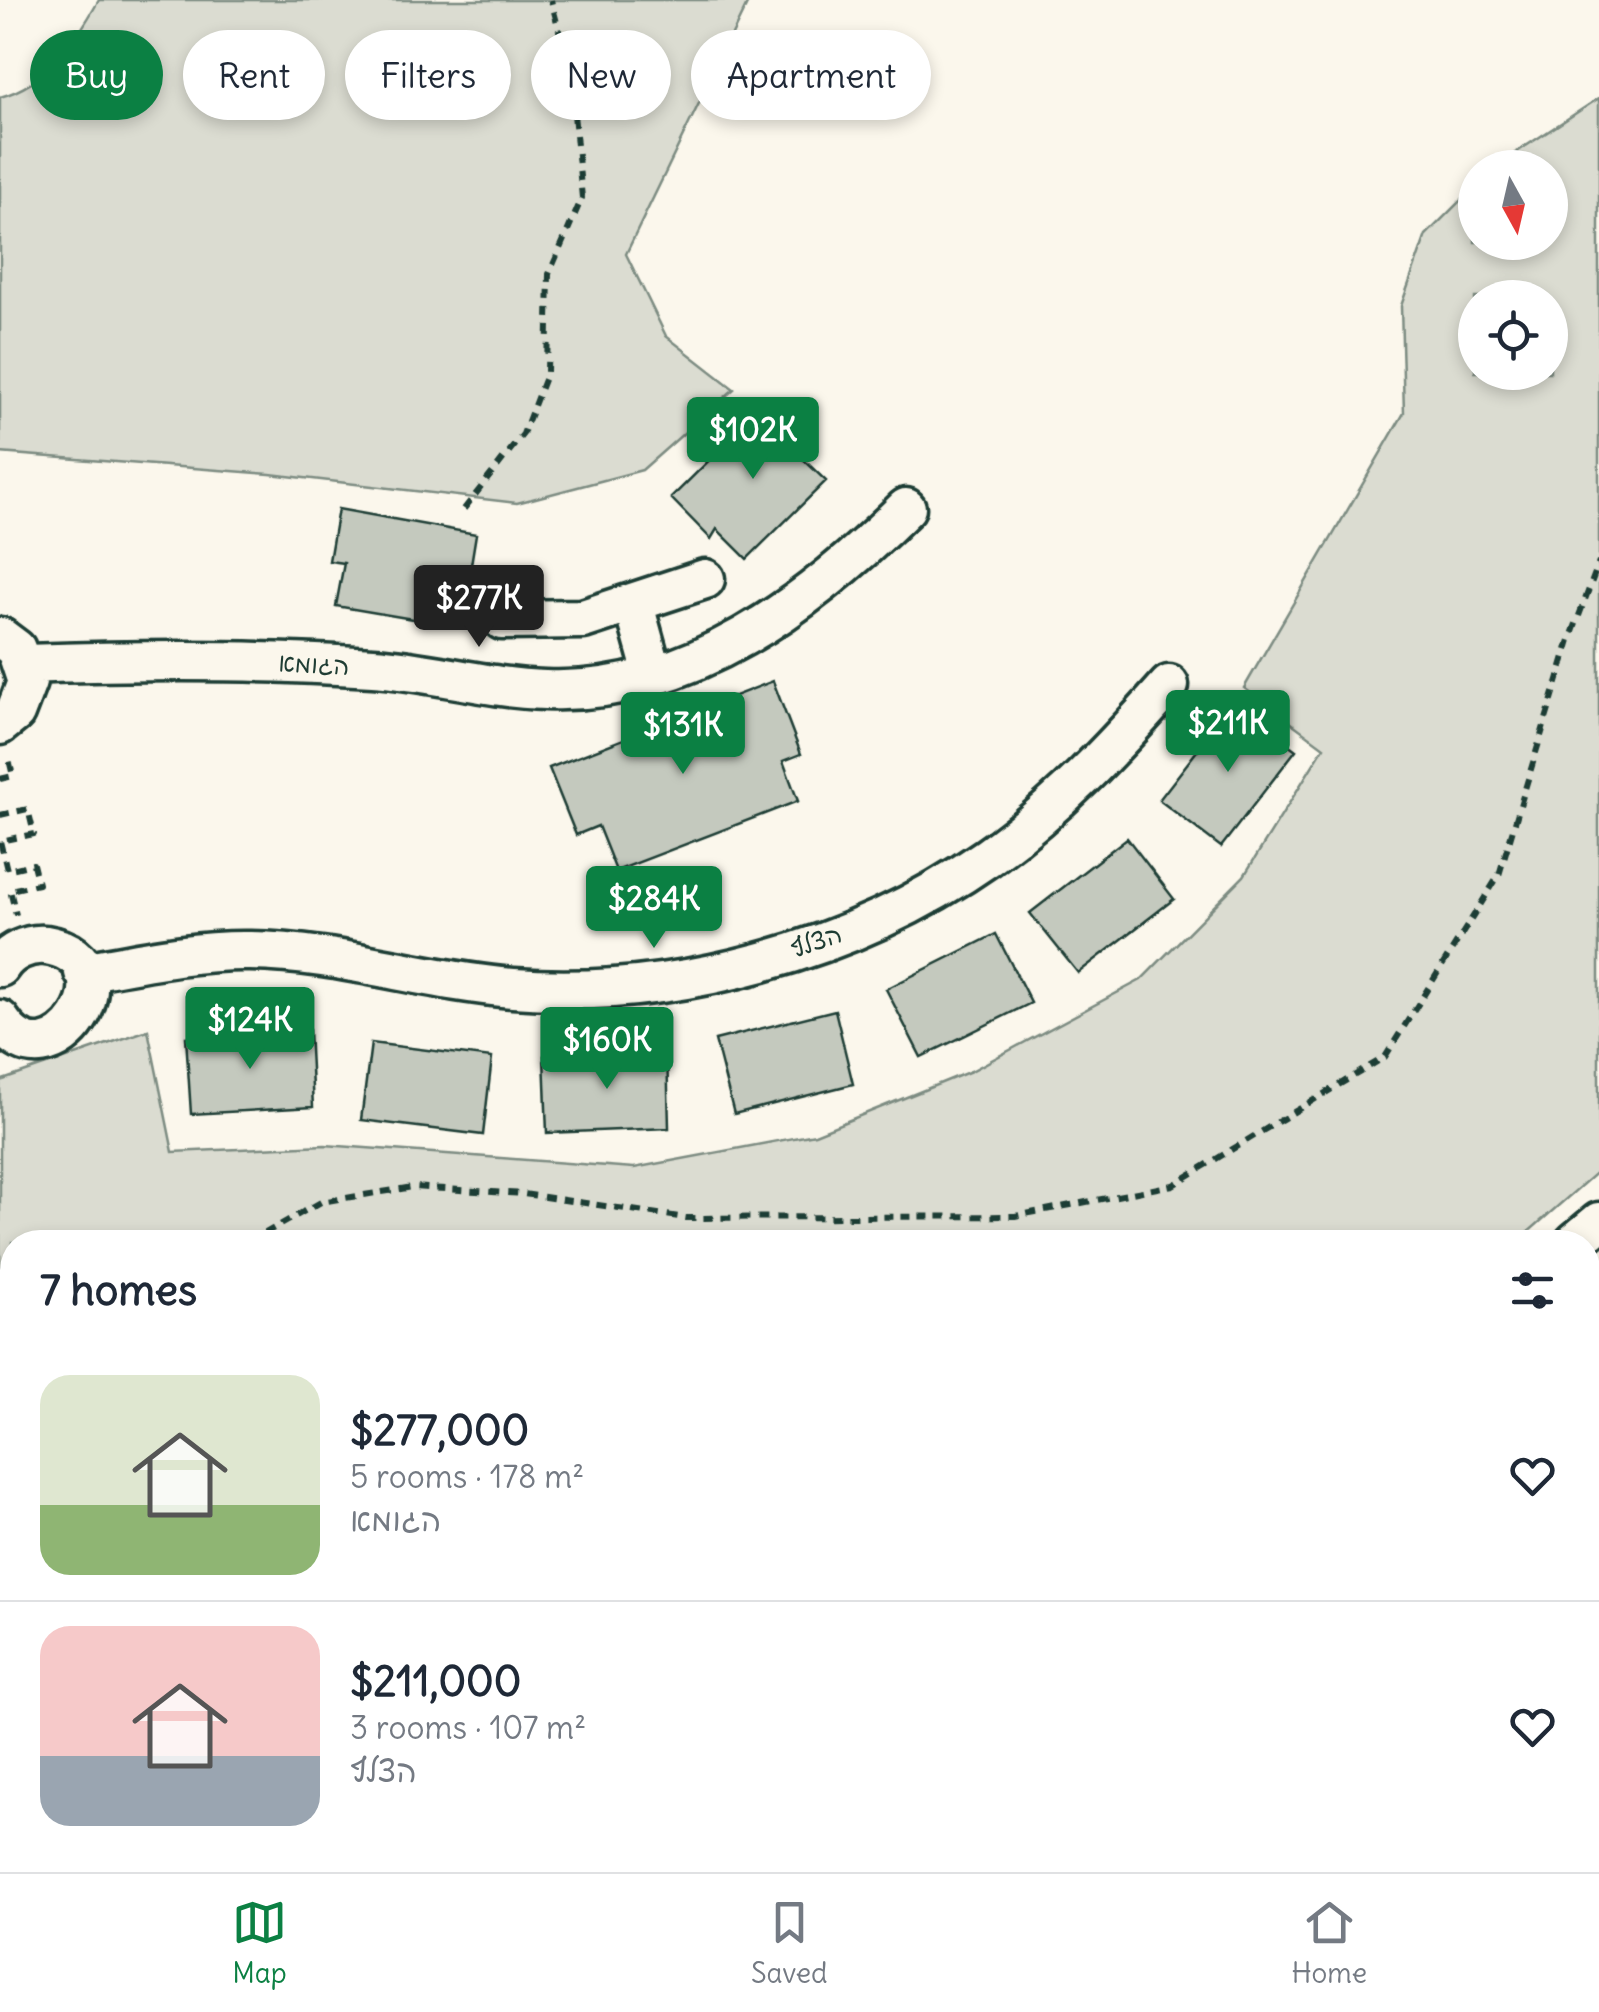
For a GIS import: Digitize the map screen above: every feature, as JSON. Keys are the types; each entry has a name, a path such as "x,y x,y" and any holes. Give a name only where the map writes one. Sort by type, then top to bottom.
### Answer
{"street":[{"name":"הגומא","path":"12,650 380,668 548,690 605,686 653,674 726,645 792,608 846,567 906,508"},
{"path":"502,620 565,621 634,606 704,579"},
{"path":"634,606 653,674"},
{"path":"0,725 24,698 12,650"},
{"name":"הצלף","path":"84,972 201,953 251,951 513,988 671,984 849,930 909,903 986,858 1106,756 1169,685"},
{"path":"0,1020 17,1036 33,1042 62,1037 85,1013 89,996 84,972 61,949 44,945 12,958"}],"path":[{"path":"464,510 523,434 547,372 549,274 582,198 570,72 551,0"},
{"path":"271,1230 321,1202 413,1187 524,1194 686,1218 725,1218 1015,1216 1173,1185 1385,1057 1499,875 1570,640 1599,562"},
{"path":"0,815 28,809 34,834 0,841 7,870 33,864 38,884 10,890 12,958"}],"shaded area":[{"path":"99,0 749,0 734,30 691,30 691,120 626,254 666,336 734,389 642,470 517,503 270,474 0,453 0,97 30,83 30,120 163,120 163,30 81,30"},
{"path":"1599,98 1599,1170 1531,1230 0,1230 0,1081 148,1030 173,1152 325,1145 634,1168 815,1134 971,1071 1141,980 1244,876 1324,747 1244,688 1404,413 1401,306 1426,235 1458,203 1458,260 1568,260 1568,150 1520,150"}],"building":[{"path":"770,400 816,446 803,459 826,481 747,559 717,529 711,539 671,498"},
{"path":"338,509 476,534 468,583 450,580 442,624 336,606 344,563 329,561"},
{"path":"773,681 801,754 783,761 798,801 616,871 598,826 576,835 549,768"},
{"path":"1234,703 1296,750 1221,847 1159,800"},
{"path":"1127,838 1174,899 1078,973 1030,913"},
{"path":"996,934 1031,1003 921,1057 886,989"},
{"path":"835,1010 853,1084 734,1114 715,1040"},
{"path":"309,1030 313,1107 191,1114 186,1037"},
{"path":"371,1043 492,1058 483,1135 361,1120"},
{"path":"667,1051 669,1128 547,1133 544,1056"}]}
